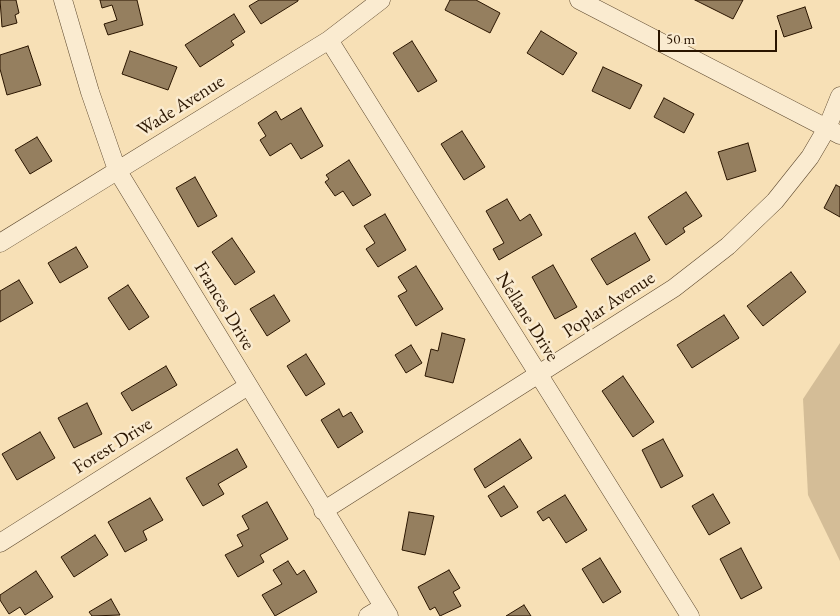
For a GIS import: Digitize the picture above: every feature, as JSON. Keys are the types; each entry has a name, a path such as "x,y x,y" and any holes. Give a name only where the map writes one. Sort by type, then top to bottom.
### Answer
{"street":[{"name":"Frances Drive","path":"63,0 90,92 117,170 323,511 380,613"},
{"name":"Wade Avenue","path":"0,243 328,40 381,0"},
{"path":"579,0 833,131"},
{"name":"Nellane Drive","path":"328,40 690,616"},
{"name":"Poplar Avenue","path":"323,511 674,288 728,246 775,201 833,131 840,96"},
{"name":"Forest Drive","path":"0,543 248,386"}],"shaded area":[{"path":"840,343 840,561 808,495 803,399"}],"building":[{"path":"0,0 16,0 19,13 15,15 17,23 2,27"},
{"path":"100,0 137,0 143,25 108,35 104,24 117,20 112,5 102,8"},
{"path":"259,0 298,1 261,24 249,6"},
{"path":"450,0 476,0 500,13 490,33 445,10"},
{"path":"695,0 743,0 733,19"},
{"path":"805,7 812,28 784,37 777,16"},
{"path":"234,14 245,32 231,41 234,45 200,67 185,45"},
{"path":"541,31 577,53 563,75 527,53"},
{"path":"412,41 437,81 418,92 393,53"},
{"path":"28,46 41,85 7,95 0,69 0,55"},
{"path":"130,51 177,67 168,90 122,74"},
{"path":"603,67 642,85 630,109 592,91"},
{"path":"664,98 694,114 684,133 654,117"},
{"path":"301,108 323,146 301,159 291,143 270,156 260,140 266,136 258,123 276,111 281,120"},
{"path":"462,131 485,167 464,180 441,144"},
{"path":"37,137 52,161 30,174 15,150"},
{"path":"748,143 756,171 727,180 718,152"},
{"path":"349,160 371,195 353,206 343,191 335,196 325,182 329,179 326,175"},
{"path":"195,177 217,216 198,227 176,188"},
{"path":"836,185 840,187 840,217 824,208"},
{"path":"686,192 702,216 683,228 685,232 666,245 648,217"},
{"path":"507,199 520,221 530,214 542,235 499,260 493,249 504,243 486,211"},
{"path":"385,214 406,250 378,267 366,249 375,243 364,226"},
{"path":"635,233 650,260 607,285 591,259"},
{"path":"232,238 255,272 235,285 212,252"},
{"path":"76,247 88,267 60,283 48,263"},
{"path":"553,265 577,307 555,319 532,277"},
{"path":"416,266 443,309 416,326 398,296 407,291 398,277"},
{"path":"791,272 806,292 763,326 747,306"},
{"path":"19,280 33,303 0,322 0,291"},
{"path":"128,285 149,317 129,330 108,298"},
{"path":"274,295 290,321 267,336 250,309"},
{"path":"724,315 739,338 692,368 677,345"},
{"path":"442,333 465,339 453,383 425,376 431,349 438,351"},
{"path":"411,345 422,363 406,373 395,355"},
{"path":"306,354 325,384 306,396 287,366"},
{"path":"166,366 177,385 132,411 121,393"},
{"path":"623,376 654,422 633,437 602,391"},
{"path":"87,403 102,434 74,448 58,418"},
{"path":"339,409 343,417 351,412 363,432 338,448 321,420"},
{"path":"40,432 55,458 17,480 2,454"},
{"path":"520,439 532,458 485,488 474,469"},
{"path":"663,439 683,476 661,488 642,450"},
{"path":"237,449 247,467 218,484 224,494 203,506 186,478"},
{"path":"504,486 518,507 501,517 488,496"},
{"path":"713,494 730,523 709,535 692,506"},
{"path":"565,495 587,530 566,543 549,517 543,521 537,512"},
{"path":"150,498 163,520 143,531 147,540 125,552 108,522"},
{"path":"267,502 288,539 260,555 264,562 238,577 225,555 243,546 237,535 249,529 242,516"},
{"path":"409,512 434,516 425,555 402,550"},
{"path":"95,535 108,555 74,577 61,557"},
{"path":"741,548 762,588 741,599 720,559"},
{"path":"600,558 621,592 603,603 582,569"},
{"path":"288,561 297,575 304,570 317,592 275,616 262,595 282,584 273,570"},
{"path":"449,570 460,588 453,592 461,606 440,616 435,607 430,610 418,587"},
{"path":"36,571 53,597 25,615 20,607 9,614 0,600 0,595"},
{"path":"111,599 120,615 92,616 89,612"},
{"path":"524,605 531,616 506,616"}]}
